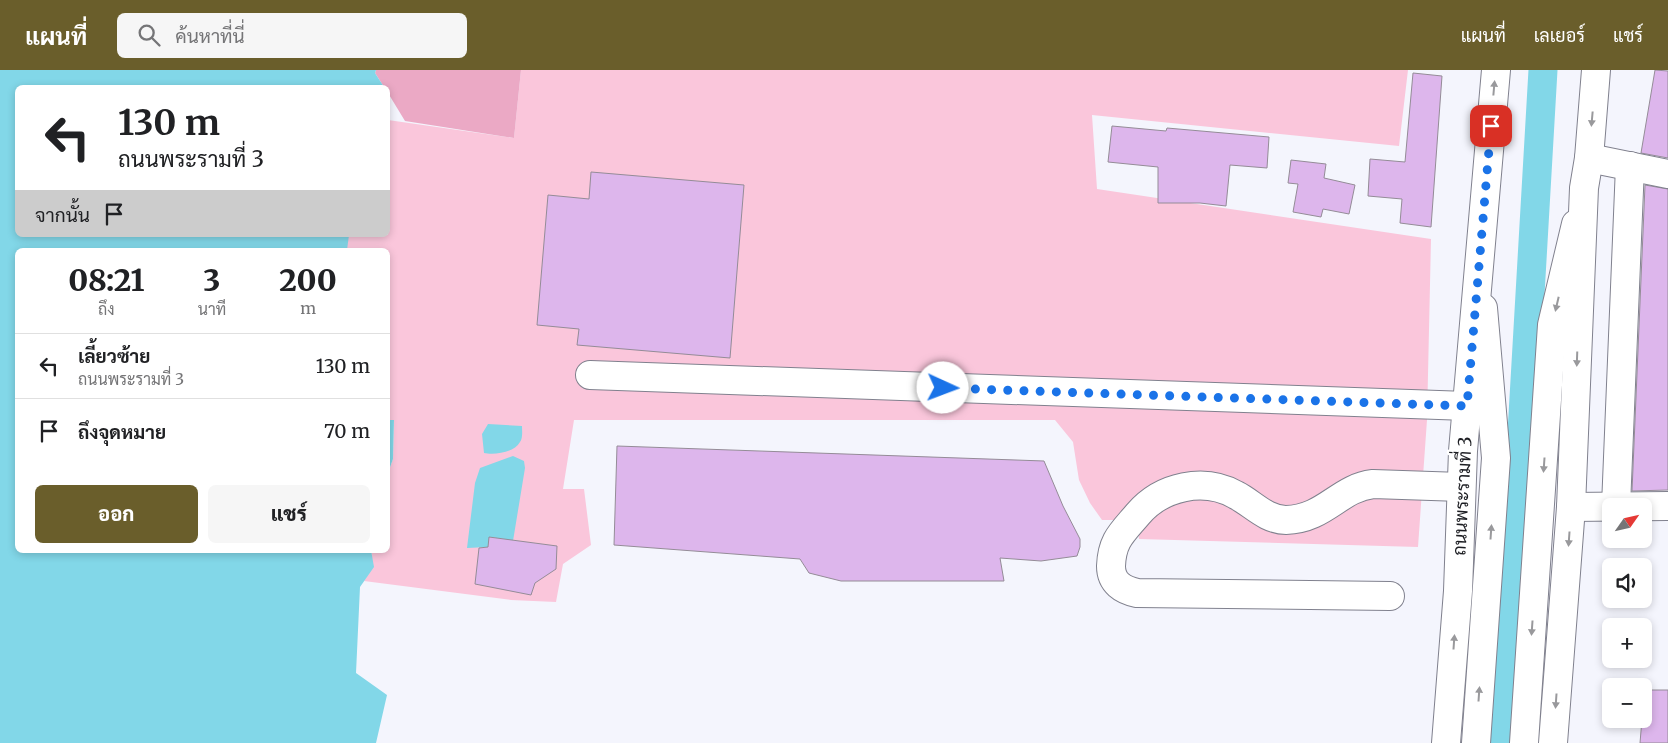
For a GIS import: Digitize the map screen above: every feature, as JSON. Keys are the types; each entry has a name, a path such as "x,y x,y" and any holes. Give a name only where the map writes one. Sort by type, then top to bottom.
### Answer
{"main road":[{"name":"ถนนพระรามที่ 3","path":"1446,743 1458,591 1467,406 1496,70"},
{"path":"1524,743 1552,325 1584,188 1589,158 1596,70"},
{"path":"1589,158 1668,174"},
{"path":"1616,498 1630,166"},
{"path":"1553,743 1571,507 1584,188"},
{"path":"1476,743 1496,458 1479,258"},
{"path":"590,376 1467,406"},
{"path":"1390,596 1137,593 1120,586 1112,575 1114,544 1136,516 1150,503 1177,488 1191,486 1222,489 1238,496 1266,515 1284,520 1308,516 1324,509 1352,489 1362,485 1462,487"},
{"path":"1571,507 1602,506"},
{"path":"1652,506 1668,506"}],"shaded area":[{"path":"376,70 521,70 514,138 405,121 390,96 390,85 383,85 375,73"},
{"path":"521,70 1408,70 1399,146 1092,115 1097,189 1431,239 1427,420 1418,547 1139,539 1137,520 1102,520 1090,503 1079,480 1073,442 1055,420 574,420 563,489 584,489 591,545 563,564 556,602 511,600 364,581 373,567 371,553 390,553 390,467 393,459 394,421 390,420 390,248 345,248 348,237 390,237 390,120 514,138"}],"water":[{"path":"0,70 376,70 375,73 383,85 15,85 15,237 349,237 347,248 15,248 15,553 372,553 374,567 360,587 356,673 387,695 376,743 0,743"},
{"path":"390,420 394,420 393,459 390,467"},
{"path":"488,424 522,426 521,440 517,446 509,451 493,454 484,453 482,434"},
{"path":"513,456 524,461 525,468 513,541 490,537 488,547 467,548 475,483 480,468"}],"building":[{"path":"1655,70 1668,71 1668,158 1641,153"},
{"path":"1413,73 1442,76 1431,227 1400,223 1402,199 1368,196 1370,159 1405,162"},
{"path":"1112,126 1166,131 1167,128 1269,137 1267,168 1230,165 1226,206 1200,203 1158,203 1158,167 1108,162"},
{"path":"1291,160 1326,164 1324,178 1355,185 1349,214 1323,209 1321,217 1293,212 1298,184 1288,183"},
{"path":"591,172 744,185 730,358 577,345 579,329 537,325 548,195 589,199"},
{"path":"1645,185 1668,189 1668,490 1632,491"},
{"path":"617,446 1044,461 1063,506 1080,539 1080,547 1077,556 1041,561 1000,558 1004,581 841,581 809,573 800,559 614,545"},
{"path":"489,537 557,546 556,569 535,583 531,595 475,584 479,548 488,547"},
{"path":"1652,690 1668,690 1668,743 1640,743 1641,728 1652,728"}],"waterway":[{"path":"1504,743 1543,70"}],"route":[{"path":"943,388 1467,406 1491,126"}]}
